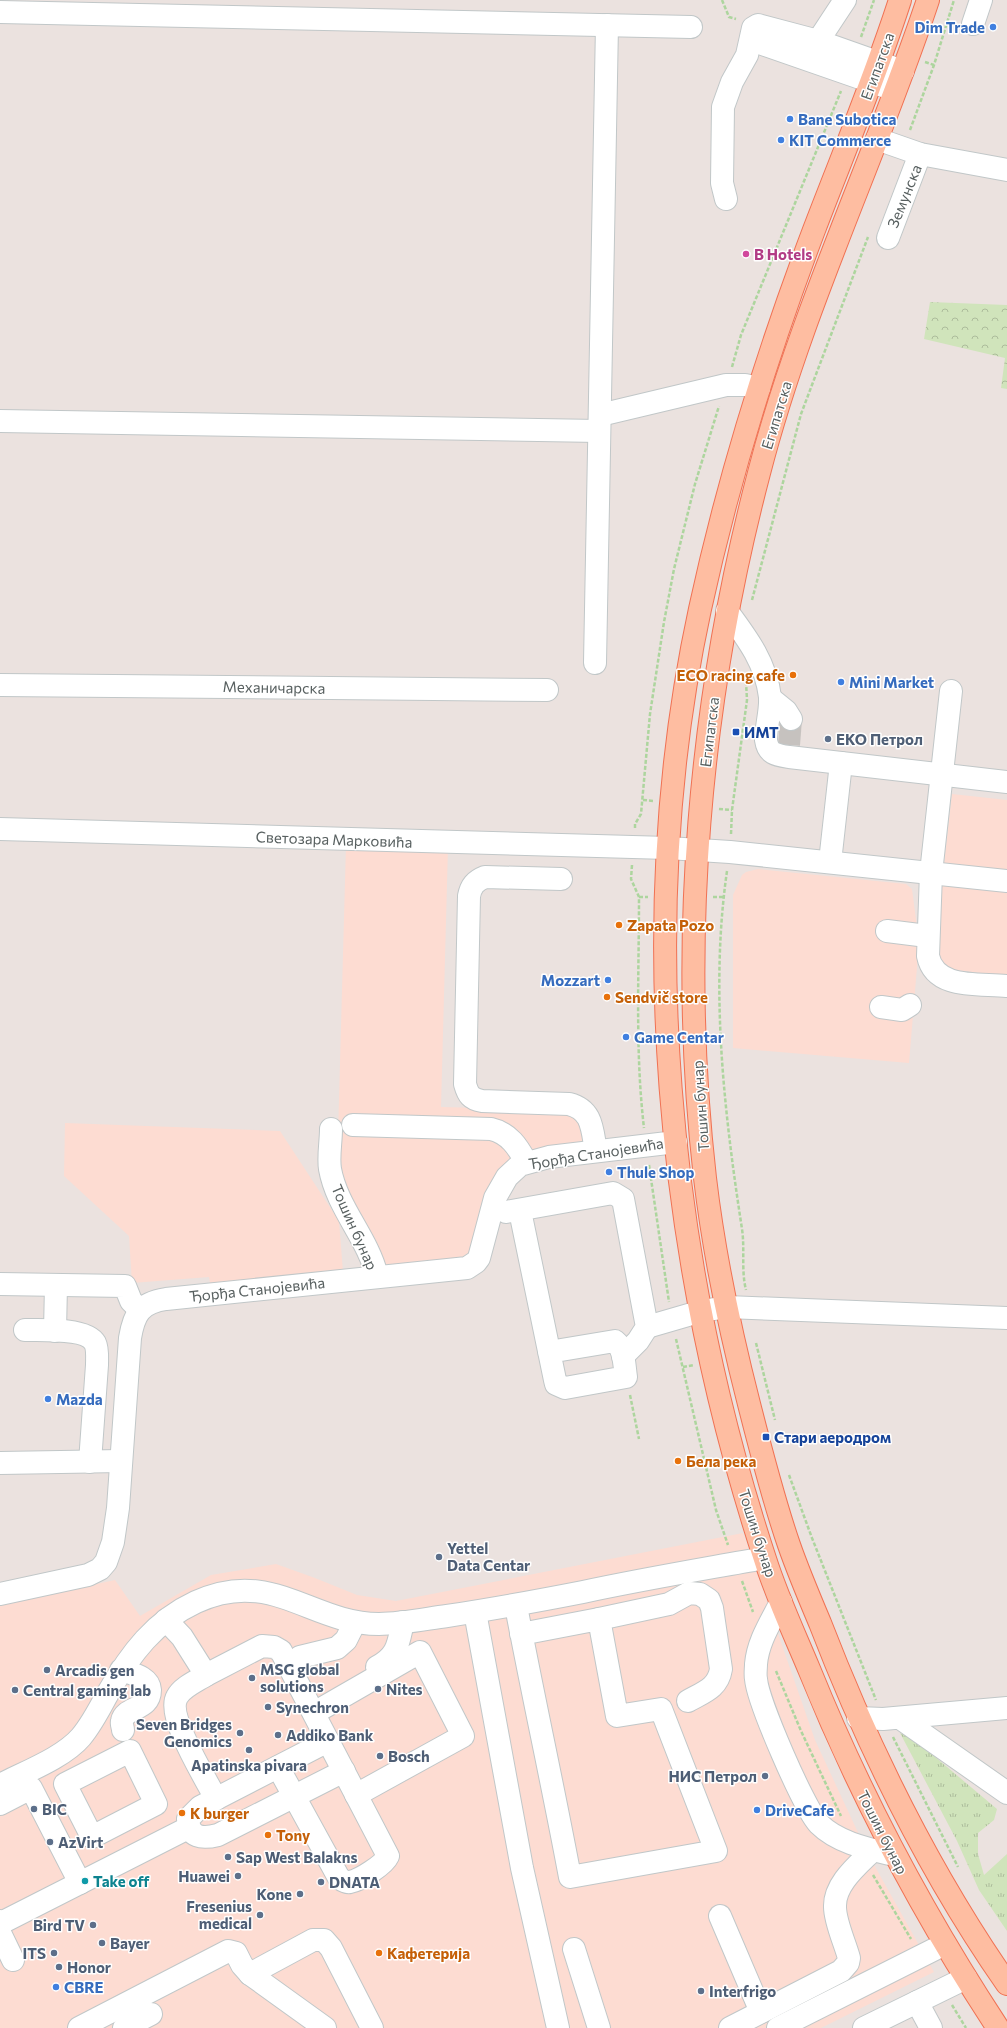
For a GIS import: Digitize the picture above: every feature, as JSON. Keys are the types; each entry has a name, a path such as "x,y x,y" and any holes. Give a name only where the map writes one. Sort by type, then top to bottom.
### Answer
{"main road":[{"name":"Египатска","path":"668,848 676,760 693,642 740,445 758,388 813,232 872,81 900,0"},
{"name":"Египатска","path":"697,850 709,726 727,611 747,519 774,419 807,319 877,139 928,0"},
{"name":"Тошин бунар","path":"668,848 666,998 676,1142 685,1213 710,1362 730,1444 764,1558 829,1719 894,1855 945,1944 998,2028"},
{"name":"Тошин бунар","path":"697,850 695,898 695,990 698,1084 705,1180 738,1363 762,1458 789,1545 858,1718 886,1777 941,1880 1007,1984"}],"street":[{"path":"815,50 845,0"},
{"path":"972,24 981,0"},
{"path":"0,12 691,27"},
{"path":"595,663 607,26"},
{"path":"726,199 722,183 723,107 730,86 747,55 754,32 815,50 879,61 899,80"},
{"path":"815,50 872,81 899,80"},
{"path":"877,139 912,152 1007,170"},
{"name":"Земунска","path":"878,237 912,152"},
{"path":"0,421 600,423 726,385 745,385 758,388"},
{"path":"727,611 758,655 765,674 770,698 766,732 767,746 775,754 789,751 841,763 1007,782"},
{"name":"Механичарска","path":"0,685 547,690"},
{"path":"951,691 931,873 927,936 929,962 939,976 950,981 1007,986"},
{"path":"770,698 786,711 791,719"},
{"path":"830,862 841,763"},
{"name":"Светозара Марковића","path":"0,829 697,850"},
{"path":"697,850 1007,880"},
{"path":"561,879 485,877 477,880 470,888 466,1084 468,1093 473,1099 482,1101 569,1104 577,1106 587,1113 596,1151"},
{"path":"887,931 927,936"},
{"path":"880,1007 902,1010 910,1005"},
{"path":"353,1125 491,1129 500,1131 508,1137 522,1153 526,1162"},
{"name":"Тошин бунар","path":"331,1129 330,1168 334,1184 373,1262 377,1276"},
{"name":"Ђорђа Станојевића","path":"140,1310 151,1302 166,1299 377,1276 467,1268 476,1262 483,1246 491,1212 500,1188 507,1177 520,1165 526,1162 596,1151 676,1142"},
{"path":"491,1212 520,1211 613,1193 620,1196 625,1203 647,1327"},
{"path":"520,1211 555,1380 559,1387 570,1387 625,1367 647,1327 702,1311 727,1307 1007,1318"},
{"path":"0,1284 125,1286 131,1301 140,1310 132,1323 113,1542 106,1562 100,1569 88,1575 0,1594"},
{"path":"55,1331 56,1285"},
{"path":"25,1330 77,1332 88,1336 95,1342 97,1351 90,1462"},
{"path":"549,1352 615,1341 619,1344 625,1367"},
{"path":"0,1463 121,1461"},
{"path":"0,1785 72,1746 84,1733 121,1670 142,1641 166,1620 185,1608 208,1597 229,1592 263,1592 287,1598 355,1622 380,1624 516,1606 602,1587 764,1558"},
{"path":"522,1634 670,1604 689,1592 696,1592 705,1596 712,1608 721,1668 716,1684 688,1701"},
{"path":"781,1602 762,1639 756,1663 756,1680 766,1713 813,1815 823,1827 841,1839 869,1854 894,1855"},
{"path":"516,1606 570,1877 716,1851 661,1709 617,1716 599,1619"},
{"path":"475,1612 522,1868 558,2028"},
{"path":"166,1620 182,1637 206,1675"},
{"path":"300,1657 337,1648 346,1640 355,1622"},
{"path":"363,1674 393,1656 397,1648 403,1622"},
{"path":"314,1713 420,1652 431,1628"},
{"path":"216,1799 179,1728 174,1708 176,1698 181,1692 206,1675 262,1646 274,1647 281,1651 388,1856 381,1865 350,1882 339,1878 278,1767"},
{"path":"356,1795 473,1736 420,1652"},
{"path":"121,1670 142,1677 148,1683 150,1689 149,1698 145,1703 124,1717 122,1723 123,1730"},
{"path":"858,1718 892,1718 1007,1708"},
{"path":"892,1718 1007,1793"},
{"path":"328,1741 200,1806 188,1819 188,1828 193,1834 200,1837 218,1835 344,1771"},
{"path":"57,1755 72,1781"},
{"path":"0,1804 30,1788 80,1883"},
{"path":"0,1820 37,1801"},
{"path":"14,1960 1,1927 80,1883 188,1828"},
{"path":"730,2028 841,1971 848,1964 849,1958 835,1908 836,1895 842,1884 869,1854"},
{"path":"720,1916 762,2012"},
{"path":"250,1974 313,1940 324,1940 330,1948 372,2028"},
{"path":"778,2028 803,2022 945,1944"},
{"path":"574,1949 599,2028"},
{"path":"79,2028 224,1952 236,1953 242,1965 250,1974 326,2028"},
{"path":"864,2028 966,1978"},
{"path":"917,2002 931,2028"},
{"path":"124,2028 151,2014"}],"path":[{"path":"861,38 874,0"},
{"path":"912,152 934,65 954,0"},
{"path":"643,800 650,714 674,570 695,484 741,335 834,108"},
{"path":"751,603 801,414 878,237"},
{"path":"732,810 747,700 746,679"},
{"path":"723,897 719,1012 730,1148 742,1236 745,1287 750,1307"},
{"path":"753,1336 776,1428"},
{"path":"625,1367 639,1439"},
{"path":"788,1471 812,1538 962,1874"},
{"path":"735,1563 746,1590 762,1639"},
{"path":"774,1668 841,1817"},
{"path":"869,1854 921,1956"},
{"path":"942,1989 966,2028"}],"shaded area":[{"path":"952,794 1007,800 1007,976 947,969 934,952"},
{"path":"346,845 448,847 441,1107 596,1111 599,1150 520,1165 479,1258 380,1269 345,1193 338,1136"},
{"path":"758,869 906,884 912,889 919,943 909,1063 733,1048 733,895 742,875 746,872"},
{"path":"65,1123 280,1131 339,1221 343,1272 210,1283 209,1277 132,1283 129,1236 64,1176"},
{"path":"743,1533 815,1740 868,1854 934,1972 821,2028 0,2028 0,1605 115,1580 140,1616 211,1575 276,1564 357,1595 396,1601"}],"green space":[{"path":"930,302 1007,305 1007,389 1001,388 1005,358 924,339"},
{"path":"900,1733 915,1740 997,1809 994,1820 978,1833 978,1854 984,1875 1007,1854 1007,1931 979,1890 957,1841"}],"tunnel":[{"path":"789,745 791,719"}],"place":[{"name":"Dim Trade","path":"993,27"},
{"name":"Bane Subotica","path":"790,119"},
{"name":"KIT Commerce","path":"781,140"},
{"name":"B Hotels","path":"746,254"},
{"name":"ECO racing cafe","path":"793,675"},
{"name":"Mini Market","path":"841,682"},
{"name":"ИМТ","path":"736,732"},
{"name":"ЕКО Петрол","path":"828,739"},
{"name":"Zapata Pozo","path":"619,925"},
{"name":"Mozzart","path":"608,980"},
{"name":"Sendvič store","path":"607,997"},
{"name":"Game Centar","path":"626,1037"},
{"name":"Thule Shop","path":"609,1172"},
{"name":"Mazda","path":"48,1399"},
{"name":"Стари аеродром","path":"766,1437"},
{"name":"Бела река","path":"678,1461"},
{"name":"Yettel Data Centar","path":"439,1557"},
{"name":"Arcadis gen","path":"47,1670"},
{"name":"MSG global solutions","path":"252,1678"},
{"name":"Nites","path":"378,1689"},
{"name":"Central gaming lab","path":"15,1690"},
{"name":"Synechron","path":"268,1707"},
{"name":"Seven Bridges Genomics","path":"240,1733"},
{"name":"Addiko Bank","path":"278,1735"},
{"name":"Apatinska pivara","path":"249,1750"},
{"name":"Bosch","path":"380,1756"},
{"name":"НИС Петрол","path":"765,1776"},
{"name":"BIC","path":"34,1809"},
{"name":"DriveCafe","path":"757,1810"},
{"name":"K burger","path":"182,1813"},
{"name":"Tony","path":"268,1835"},
{"name":"AzVirt","path":"50,1842"},
{"name":"Sap West Balakns","path":"228,1857"},
{"name":"Huawei","path":"238,1876"},
{"name":"Take off","path":"85,1881"},
{"name":"DNATA","path":"321,1882"},
{"name":"Kone","path":"300,1894"},
{"name":"Fresenius medical","path":"260,1915"},
{"name":"Bird TV","path":"93,1925"},
{"name":"Bayer","path":"102,1943"},
{"name":"ITS","path":"54,1953"},
{"name":"Кафетерија","path":"379,1953"},
{"name":"Honor","path":"59,1967"},
{"name":"CBRE","path":"56,1987"},
{"name":"Interfrigo","path":"701,1991"}]}
